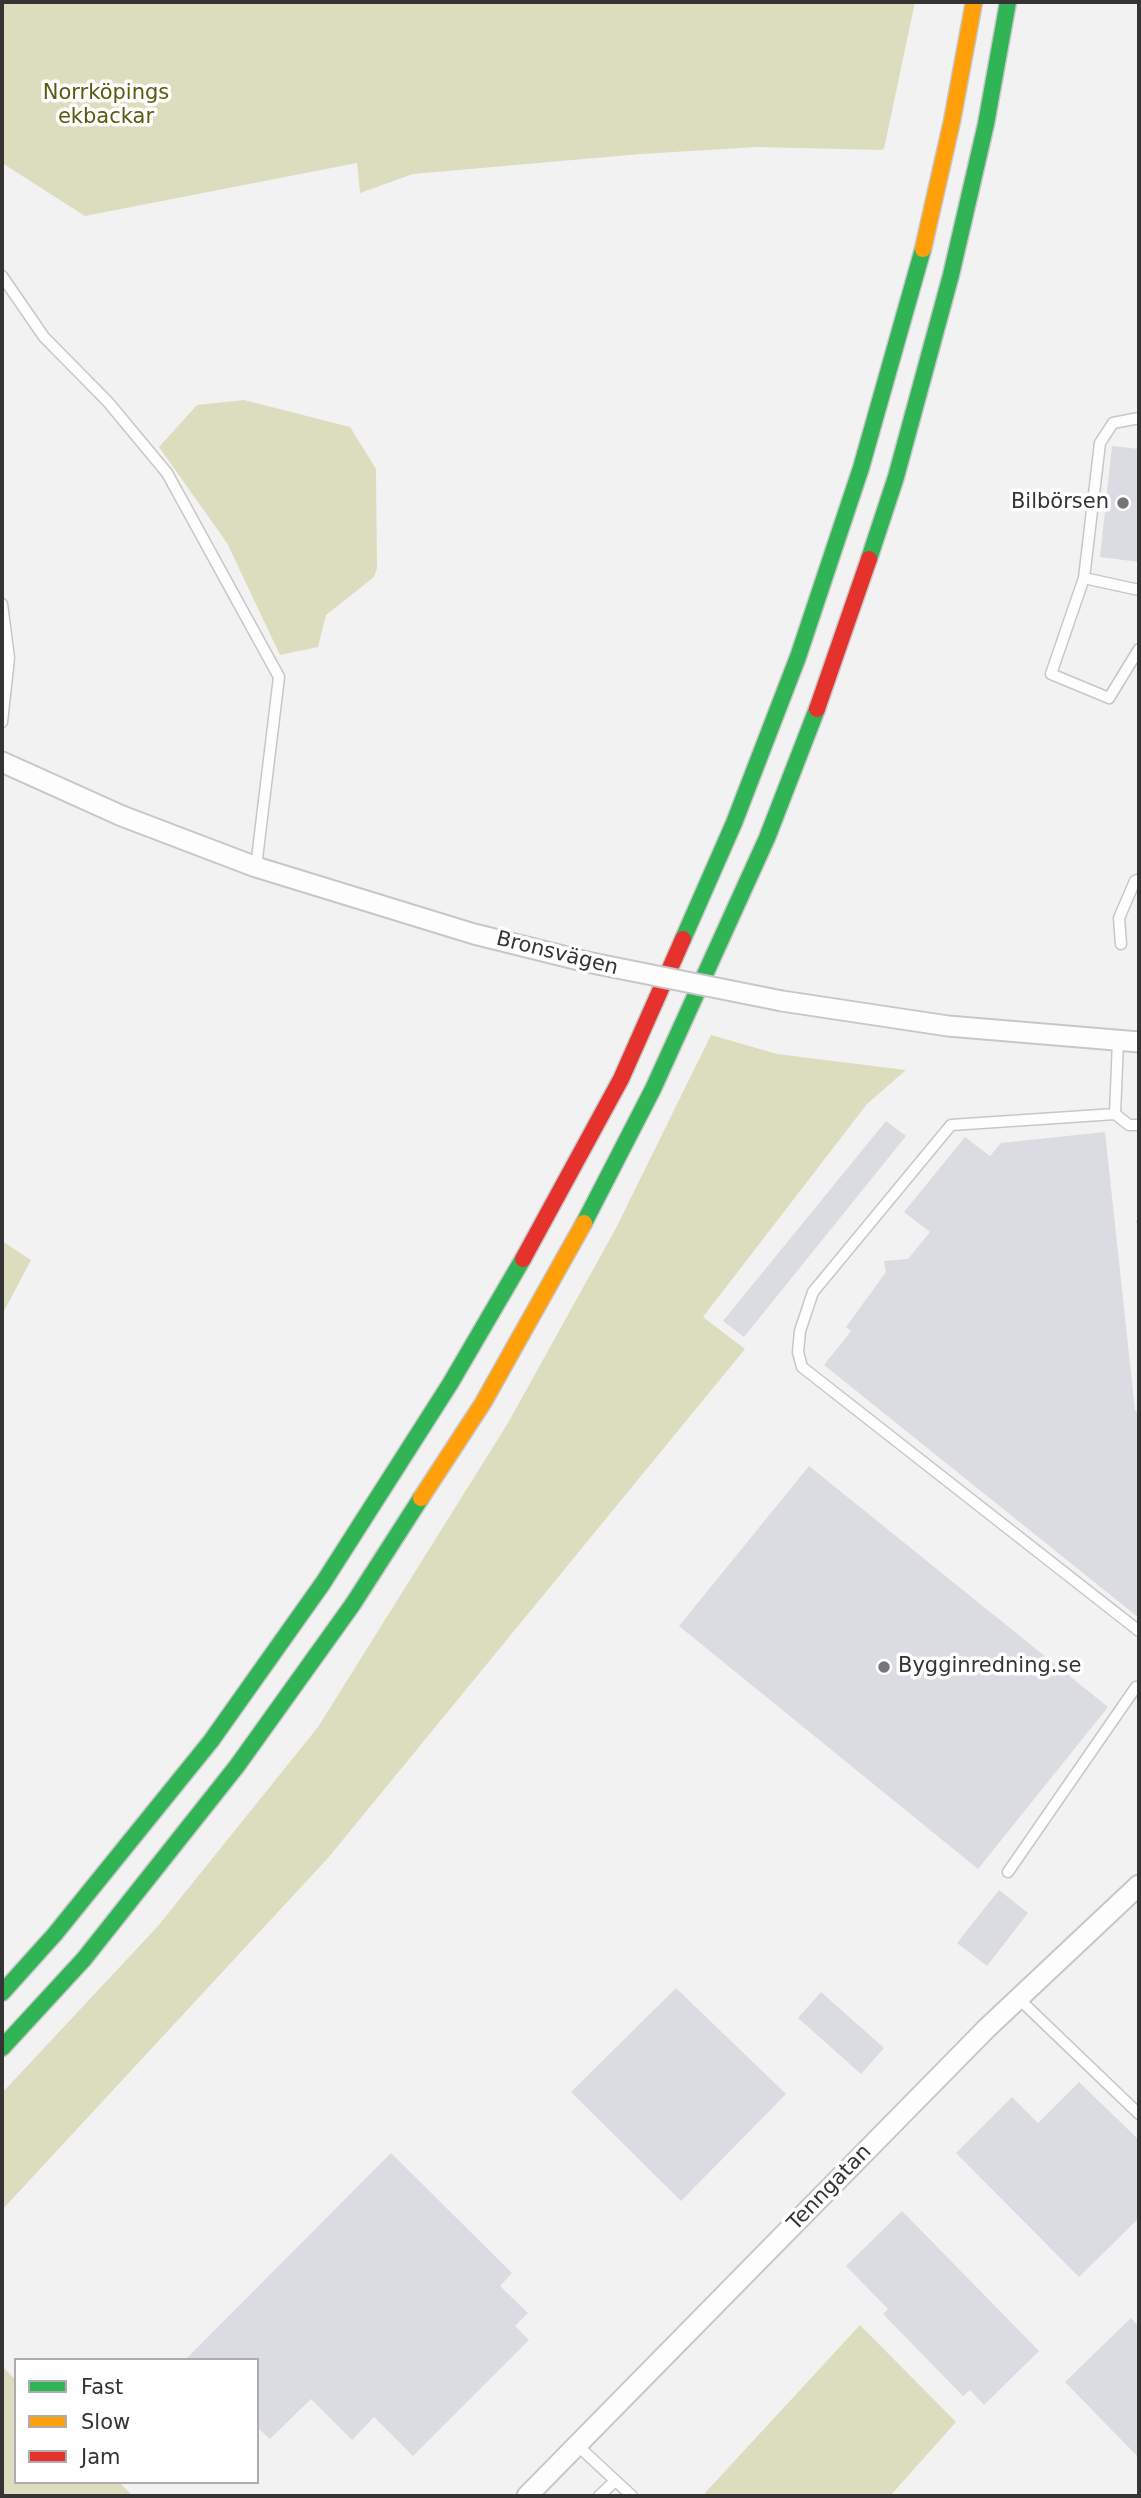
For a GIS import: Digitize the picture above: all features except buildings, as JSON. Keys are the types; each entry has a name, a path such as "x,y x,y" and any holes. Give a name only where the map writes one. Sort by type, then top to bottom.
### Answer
{"highway":[{"path":"2,1993 55,1934 211,1741 323,1583 450,1384 534,1241 621,1079 734,823 798,657 861,468 918,270 952,121 974,2"},
{"path":"2,2048 84,1959 203,1809 353,1604 483,1403 566,1258 640,1113 766,838 832,670 899,463 951,275 986,124 1008,2"},
{"path":"986,124 1021,26"}],"street":[{"name":"Bronsvägen","path":"2,762 122,816 256,867 474,934 587,962 782,1001 948,1026 1139,1042"},
{"name":"Tenngatan","path":"527,2496 1017,1998 1139,1885"}],"lane":[{"path":"2,276 44,337 108,402 167,472 279,677 256,867"},
{"path":"1139,418 1113,423 1100,443 1084,578 1051,674 1110,698 1139,649"},
{"path":"1084,578 1139,590"},
{"path":"2,604 9,658 2,722"},
{"path":"1121,944 1119,918 1135,881 1139,878"},
{"path":"1115,1114 1118,1041"},
{"path":"1139,1125 1129,1125 1115,1114 951,1125 813,1292 800,1331 798,1352 802,1367 1139,1631"},
{"path":"1008,1872 1136,1687 1139,1690"},
{"path":"1017,1998 1139,2114"},
{"path":"578,2445 632,2496"},
{"path":"599,2496 615,2480"}],"path":[{"path":"1139,1313 1139,1333"}],"green space":[{"name":"Norrköpings ekbackar","path":"2,2 915,2 884,149 881,150 757,147 641,154 413,174 360,193 357,163 85,216 2,163"},
{"path":"244,400 350,427 376,469 377,568 374,577 326,615 318,647 280,655 227,543 159,447 197,405"},
{"path":"711,1035 777,1054 906,1070 867,1104 703,1317 745,1349 328,1858 2,2210 2,2093 158,1926 318,1727 508,1423 616,1228"},
{"path":"2,1241 31,1260 2,1315"},
{"path":"860,2325 956,2422 890,2496 704,2494"},
{"path":"2,2366 14,2378 14,2484 121,2484 133,2496 2,2496"}],"traffic: fast":[{"path":"869,559 896,477 951,275 986,124 1008,2"},
{"path":"683,939 734,823 798,657 861,468 923,249"},
{"path":"584,1223 653,1089 767,838 817,709"},
{"path":"2,1993 55,1934 211,1741 323,1583 450,1384 523,1259"},
{"path":"2,2048 84,1959 237,1766 353,1604 421,1498"}],"traffic: slow":[{"path":"923,249 952,121 974,2"},
{"path":"421,1498 483,1403 584,1223"}],"traffic: jam":[{"path":"817,709 869,559"},
{"path":"523,1259 621,1079 683,939"}],"place":[{"name":"Bilbörsen","path":"1123,503"},
{"name":"Bygginredning.se","path":"884,1667"}]}
